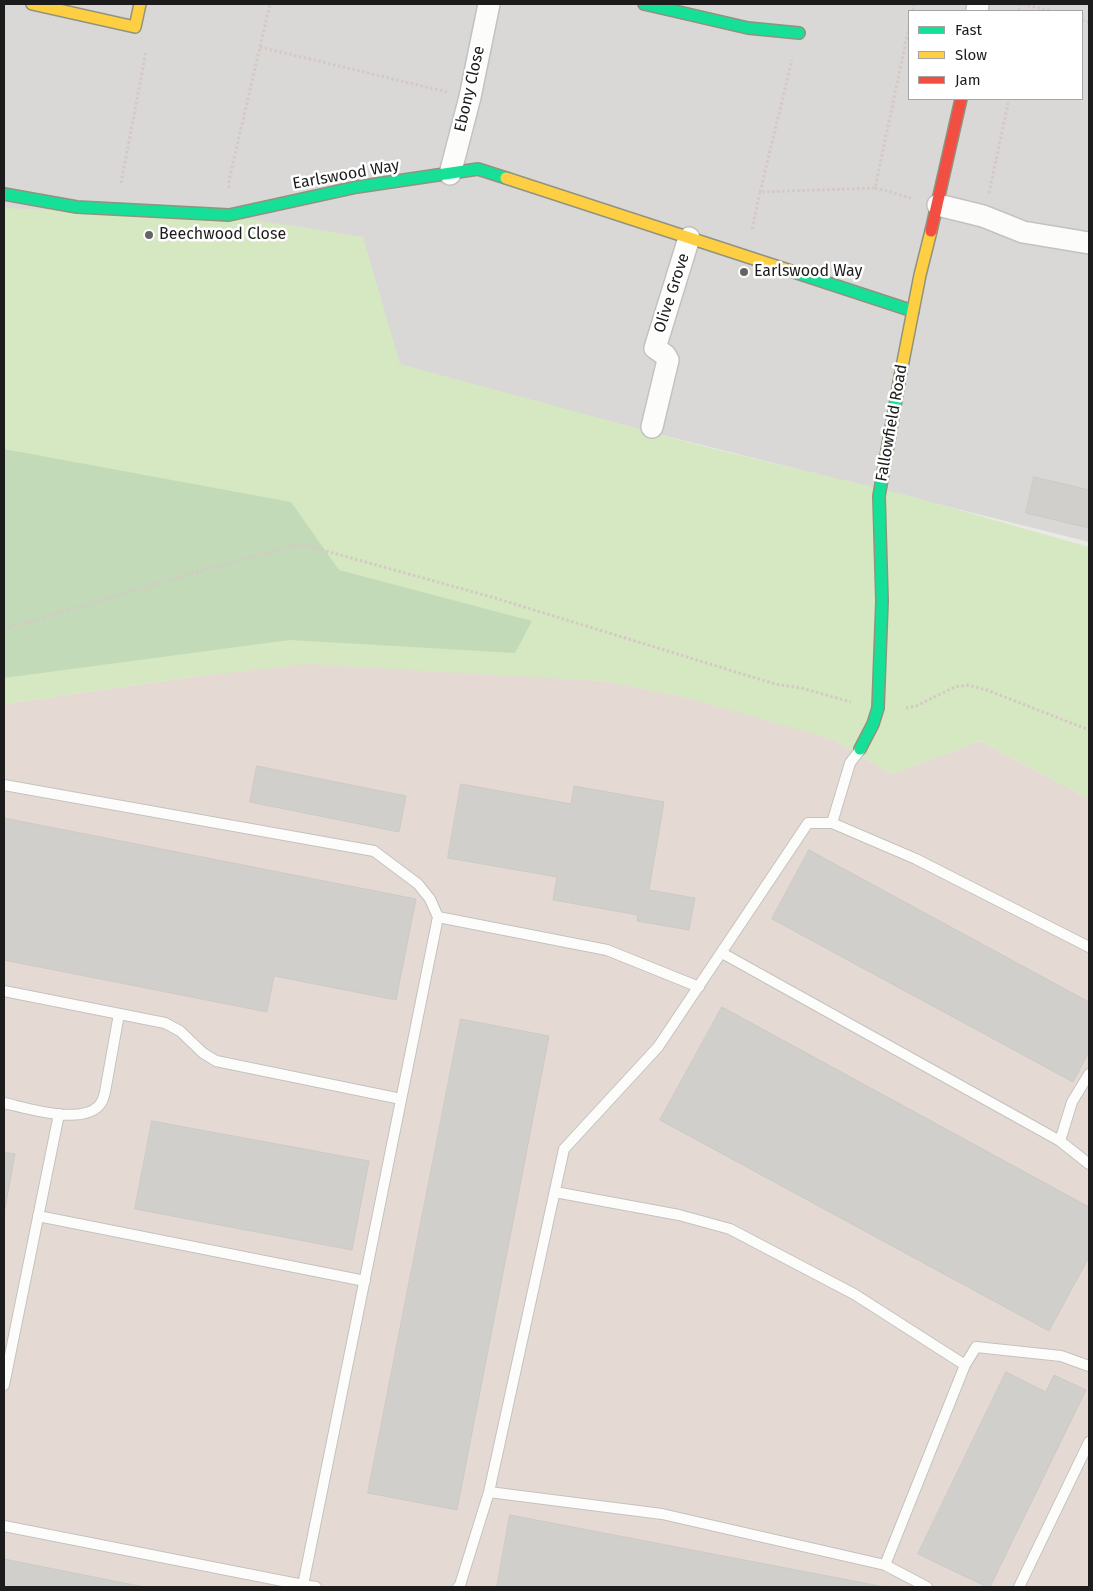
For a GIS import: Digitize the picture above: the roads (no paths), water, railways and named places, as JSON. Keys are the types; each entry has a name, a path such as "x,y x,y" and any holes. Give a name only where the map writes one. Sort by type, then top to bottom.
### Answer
{"street":[{"path":"32,4 135,27 140,4"},
{"name":"Ebony Close","path":"450,174 470,97 489,4"},
{"path":"644,4 748,28 799,33"},
{"name":"Fallowfield Road","path":"860,749 873,724 878,708 882,601 879,496 892,415 920,275 938,206 961,100"},
{"name":"Earlswood Way","path":"4,194 77,207 229,215 357,187 478,169 913,311"},
{"path":"938,206 983,216 1023,232 1089,243"},
{"name":"Olive Grove","path":"652,427 668,360 665,355 655,348 690,238"}],"lane":[{"path":"832,823 850,763 860,749"},
{"path":"4,784 374,851 418,884 430,899 438,917 303,1585"},
{"path":"458,1587 489,1492 564,1149 658,1047 808,823 832,823 916,859 1089,947"},
{"path":"438,917 607,950 699,987"},
{"path":"722,953 1060,1141 1089,1164"},
{"path":"4,991 165,1023 180,1031 203,1054 216,1061 401,1099"},
{"path":"4,1103 59,1114 80,1115 90,1112 100,1104 105,1092 119,1014"},
{"path":"1060,1141 1072,1102 1089,1074"},
{"path":"4,1385 59,1114"},
{"path":"555,1192 679,1215 730,1229 854,1294 965,1365"},
{"path":"38,1216 365,1281"},
{"path":"885,1565 965,1365 976,1347 1061,1356 1089,1366"},
{"path":"1019,1587 1089,1442"},
{"path":"489,1492 662,1514 885,1565 927,1587"},
{"path":"4,1526 316,1587"}],"place":[{"name":"Beechwood Close","path":"149,235"},
{"name":"Earlswood Way","path":"744,272"}]}
